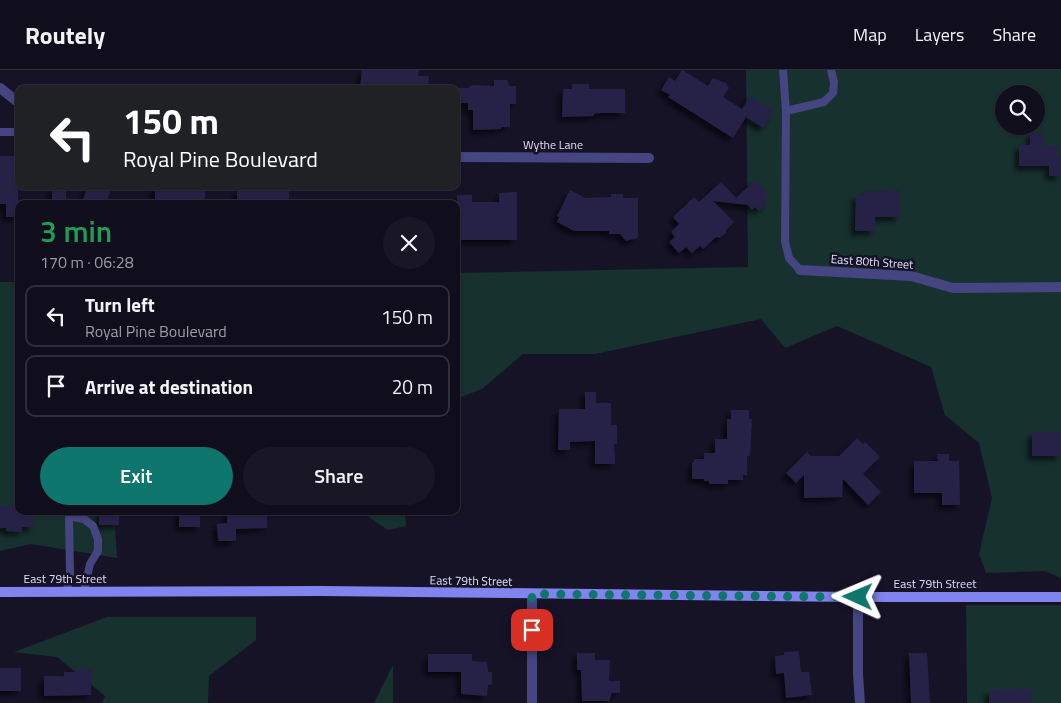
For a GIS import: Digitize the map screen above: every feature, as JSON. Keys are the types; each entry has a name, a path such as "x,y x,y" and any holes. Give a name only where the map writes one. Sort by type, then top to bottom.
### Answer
{"street":[{"path":"0,88 15,100"},
{"name":"Wythe Lane","path":"460,157 649,158"},
{"name":"East 80th Street","path":"800,270 911,276 953,288 1061,287"},
{"name":"East 79th Street","path":"0,592 67,590 1061,597"},
{"path":"532,594 532,703"},
{"path":"858,597 860,703"}],"lane":[{"path":"783,70 786,110 785,241 789,258 800,270"},
{"path":"786,110 824,102 833,94 834,82 831,70"},
{"path":"0,132 15,132"},
{"path":"67,590 70,574 68,516 84,519 93,526 98,539 98,551 90,564 84,591"}],"green space":[{"path":"746,70 1061,70 1061,578 1045,571 986,573 979,554 992,498 979,443 945,415 931,367 837,326 785,348 761,319 595,354 523,354 482,389 460,397 460,273 748,267"},
{"path":"0,282 15,282 15,515 114,515 117,558 31,544 0,551"},
{"path":"366,515 405,515 406,526 388,530"},
{"path":"966,605 1061,605 1061,703 967,703"},
{"path":"107,617 256,617 256,640 209,676 208,703 102,703 105,696 57,657 14,652"},
{"path":"393,665 393,703 374,703"}],"building":[{"path":"362,70 419,70 418,76 429,76 428,85 360,85"},
{"path":"682,70 708,86 713,78 726,83 729,88 723,97 742,109 750,96 774,111 763,128 746,117 733,138 668,97 670,95 661,90 669,77 675,81"},
{"path":"494,80 506,80 509,86 516,86 516,104 510,104 510,127 473,130 473,110 468,110 468,103 460,103 460,88 468,88 472,85 494,86"},
{"path":"572,84 589,84 589,89 625,89 625,113 562,117 563,89 572,89"},
{"path":"1030,135 1043,135 1043,146 1058,146 1058,157 1061,157 1061,176 1049,176 1049,166 1019,166 1019,145 1030,145"},
{"path":"0,156 15,156 15,190 18,190 18,200 15,200 15,217 6,217 6,204 0,204"},
{"path":"755,180 768,194 764,198 768,202 759,211 755,207 752,210 748,205 713,201 734,222 726,230 726,233 720,238 716,237 703,249 700,246 692,253 686,247 679,253 669,242 675,237 671,232 679,224 673,217 694,197 699,202 721,182 736,198"},
{"path":"886,189 900,190 900,217 875,217 875,231 855,231 856,195 865,195 865,191 886,191"},
{"path":"52,190 66,190 66,200 52,200"},
{"path":"86,190 111,190 107,200 83,200"},
{"path":"155,190 205,190 205,200 155,200"},
{"path":"289,190 289,200 237,200 237,191"},
{"path":"570,190 585,198 611,197 611,194 623,194 623,198 638,198 638,238 626,241 620,234 609,234 609,231 574,231 557,222 559,217 557,216"},
{"path":"517,192 517,240 460,240 460,200 457,200 457,195 472,195 472,202 499,202 499,193"},
{"path":"585,392 596,392 596,403 611,403 611,425 617,425 617,444 614,444 615,464 595,464 595,441 570,442 570,450 558,450 559,409 585,409"},
{"path":"731,410 749,410 749,419 752,419 750,456 747,456 747,475 743,475 743,480 728,480 728,484 709,484 709,481 704,481 704,479 692,479 692,462 694,462 694,459 704,459 704,453 715,453 715,439 727,439 727,419 731,419"},
{"path":"1032,432 1061,432 1061,456 1032,456"},
{"path":"857,438 863,444 865,442 880,457 863,474 881,492 868,505 843,479 842,497 804,498 804,475 796,483 786,473 807,452 811,456 839,456"},
{"path":"937,454 949,454 949,461 959,461 960,505 942,505 942,493 914,493 914,461 938,461"},
{"path":"0,506 15,507 15,515 34,515 34,527 22,527 22,532 6,531 6,528 0,528"},
{"path":"99,515 119,515 119,525 99,525"},
{"path":"179,515 200,515 200,527 179,527"},
{"path":"227,515 267,515 267,528 236,529 236,541 218,541 217,524 227,523"},
{"path":"799,651 801,672 809,672 812,695 786,698 784,673 776,674 775,656 784,655 784,652"},
{"path":"577,653 595,653 595,660 610,660 609,681 620,681 620,693 612,693 609,701 582,701 581,670 577,670"},
{"path":"909,653 927,653 930,703 911,703"},
{"path":"428,654 472,654 472,661 487,662 488,672 492,672 492,685 488,685 487,696 461,694 461,672 428,672"},
{"path":"0,668 21,668 21,691 0,691"},
{"path":"75,669 91,669 91,695 44,696 44,676 64,676 64,672 75,672"},
{"path":"1032,689 1032,703 989,703 989,690"}],"route":[{"path":"532,630 532,594 858,597"}]}
